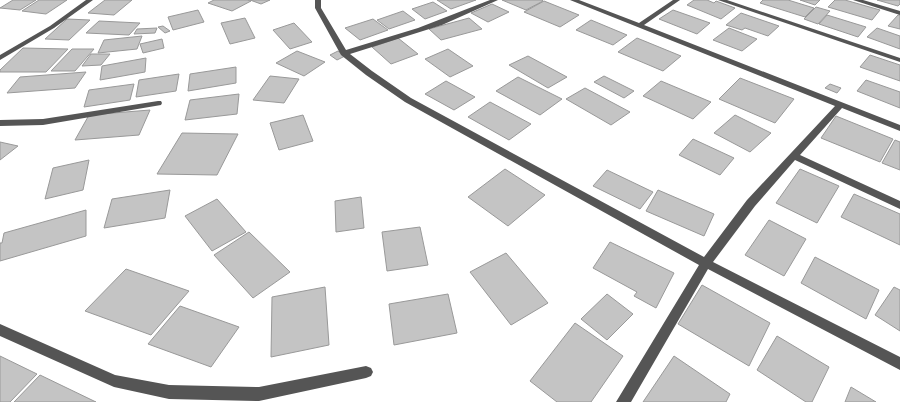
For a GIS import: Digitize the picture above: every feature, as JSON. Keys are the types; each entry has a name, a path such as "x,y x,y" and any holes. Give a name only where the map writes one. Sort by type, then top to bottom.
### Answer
{"street":[{"path":"0,58 52,27 90,0"},
{"path":"318,0 318,8 344,53 392,90 437,117 706,263 900,364"},
{"path":"344,53 415,32 472,11 495,0"},
{"path":"573,0 900,128"},
{"path":"639,26 677,0"},
{"path":"721,0 900,60"},
{"path":"856,0 900,13"},
{"path":"0,123 43,122 158,103"},
{"path":"623,402 706,263 751,203 840,105"},
{"path":"794,156 900,205"},
{"path":"0,330 114,381 169,392 259,394 366,372"}],"building":[{"path":"13,0 36,0 20,10 0,8"},
{"path":"39,0 67,0 46,14 22,11"},
{"path":"105,0 132,0 114,15 88,13"},
{"path":"214,0 251,1 232,11 208,3"},
{"path":"250,0 270,0 261,4"},
{"path":"437,0 476,0 451,9"},
{"path":"502,0 542,0 543,1 526,10"},
{"path":"694,0 707,0 714,3 716,1 735,8 721,19 687,5"},
{"path":"763,0 788,0 814,8 805,17 760,3"},
{"path":"800,0 820,0 815,5"},
{"path":"835,0 845,0 880,10 872,20 828,7"},
{"path":"877,0 900,0 900,4 898,6"},
{"path":"544,1 579,15 560,27 524,12"},
{"path":"433,2 447,11 425,19 412,9"},
{"path":"492,4 509,12 488,22 471,13"},
{"path":"816,7 830,11 818,24 804,19"},
{"path":"198,10 204,22 173,30 168,17"},
{"path":"673,10 710,23 697,34 659,19"},
{"path":"403,11 415,20 389,29 377,20"},
{"path":"741,13 779,26 768,36 745,28 742,30 726,25"},
{"path":"827,15 866,27 858,37 819,24"},
{"path":"898,15 900,15 900,29 888,26"},
{"path":"245,18 255,38 230,44 221,23"},
{"path":"469,18 482,29 441,40 429,29"},
{"path":"67,19 90,20 69,40 45,39"},
{"path":"373,19 388,30 360,40 345,28"},
{"path":"591,20 627,35 613,45 576,30"},
{"path":"99,21 140,23 129,35 86,33"},
{"path":"294,23 312,42 290,49 273,30"},
{"path":"163,26 170,31 165,33 158,27"},
{"path":"157,28 155,33 134,34 137,29"},
{"path":"729,28 757,39 742,51 713,40"},
{"path":"877,28 900,36 900,49 867,37"},
{"path":"142,36 137,49 98,53 104,40"},
{"path":"398,38 418,54 391,64 372,47"},
{"path":"637,38 681,56 663,71 618,52"},
{"path":"162,39 164,48 143,53 140,44"},
{"path":"23,48 68,49 46,72 0,72 0,70"},
{"path":"72,49 94,49 75,71 51,71"},
{"path":"448,49 473,66 450,77 425,59"},
{"path":"297,51 325,62 304,76 276,63"},
{"path":"338,51 345,56 337,60 330,55"},
{"path":"91,54 110,54 101,65 82,66"},
{"path":"870,55 900,65 900,81 860,67"},
{"path":"528,56 567,77 548,88 509,65"},
{"path":"146,58 145,72 100,80 102,66"},
{"path":"236,67 236,83 188,91 190,74"},
{"path":"86,72 75,88 7,93 20,77"},
{"path":"179,74 176,91 136,97 139,80"},
{"path":"270,76 299,79 284,103 253,100"},
{"path":"604,76 634,91 624,98 594,82"},
{"path":"518,77 562,99 540,115 496,91"},
{"path":"740,78 794,99 775,123 719,99"},
{"path":"866,80 900,92 900,108 857,91"},
{"path":"446,81 475,97 454,110 425,94"},
{"path":"661,81 711,102 693,119 643,96"},
{"path":"134,84 130,100 84,107 89,90"},
{"path":"830,84 841,88 837,93 825,88"},
{"path":"585,88 630,112 611,125 566,99"},
{"path":"239,94 237,114 185,120 190,100"},
{"path":"490,102 531,124 509,140 468,117"},
{"path":"150,110 139,135 75,140 89,115"},
{"path":"303,115 313,141 279,150 270,123"},
{"path":"735,115 771,133 750,152 714,133"},
{"path":"836,116 893,139 880,162 821,138"},
{"path":"182,133 238,134 217,175 157,174"},
{"path":"693,139 734,158 720,175 679,155"},
{"path":"895,140 900,142 900,170 882,163"},
{"path":"0,142 18,146 0,160"},
{"path":"89,160 83,190 45,199 53,168"},
{"path":"505,169 545,195 508,226 468,197"},
{"path":"800,169 839,186 817,223 776,203"},
{"path":"607,170 653,192 640,209 593,186"},
{"path":"170,190 165,218 104,228 112,199"},
{"path":"658,190 714,214 704,236 646,211"},
{"path":"854,194 900,214 900,245 841,217"},
{"path":"361,197 364,228 336,232 335,201"},
{"path":"217,199 246,232 212,251 185,216"},
{"path":"86,210 86,236 0,261 0,243 2,243 4,233"},
{"path":"769,220 806,239 784,276 745,255"},
{"path":"420,227 428,265 387,271 382,232"},
{"path":"249,232 290,272 253,298 214,255"},
{"path":"610,242 674,273 656,308 634,296 637,292 593,268"},
{"path":"506,253 548,303 511,325 470,272"},
{"path":"815,257 879,290 866,319 801,283"},
{"path":"126,269 189,291 151,335 85,311"},
{"path":"702,285 770,323 749,366 678,324"},
{"path":"325,287 329,345 271,357 272,297"},
{"path":"894,287 900,290 900,331 875,315"},
{"path":"448,294 457,333 394,345 389,304"},
{"path":"607,294 633,314 607,340 581,319"},
{"path":"180,306 239,327 211,367 148,344"},
{"path":"575,323 623,356 591,402 557,402 530,381"},
{"path":"777,336 829,367 812,402 806,402 757,370"},
{"path":"0,356 37,374 10,402 0,402"},
{"path":"674,356 730,394 726,402 643,402"},
{"path":"40,375 96,402 14,402"},
{"path":"851,387 876,402 845,402"}]}
